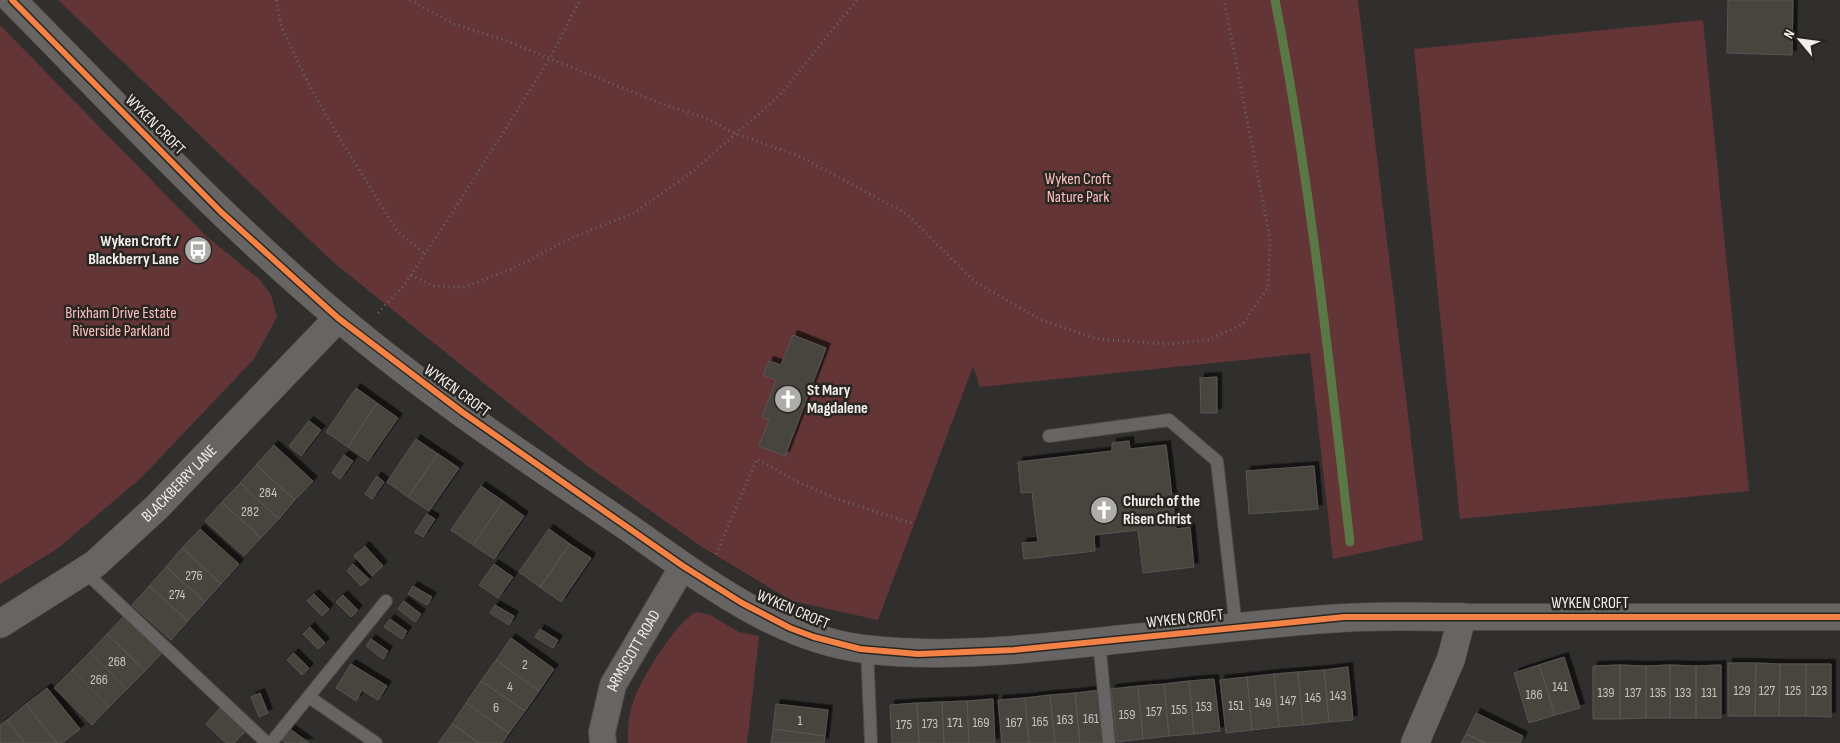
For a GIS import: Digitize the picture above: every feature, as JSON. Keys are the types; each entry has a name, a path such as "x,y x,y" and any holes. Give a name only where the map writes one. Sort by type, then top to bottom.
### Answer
{"street":[{"name":"WYKEN CROFT","path":"12,0 221,212 338,318 462,412 694,573 742,604 790,628 814,637 866,650 918,654 1014,650 1344,618 1462,616 1840,618"},
{"name":"BLACKBERRY LANE","path":"0,624 95,564 157,507 338,318"},
{"name":"ARMSCOTT ROAD","path":"603,743 602,732 613,685 694,573"},
{"path":"1415,743 1451,659 1462,616"}],"lane":[{"path":"1049,436 1169,420 1217,461 1236,628"},
{"path":"84,571 268,743"},
{"path":"271,743 386,601"},
{"path":"1099,642 1109,743"},
{"path":"866,650 871,743"},
{"path":"309,697 376,743"}],"path":[{"path":"276,0 282,28 336,134 397,231 424,254"},
{"path":"410,0 454,24 507,41 549,60 662,104 706,118 736,134 799,156 907,214 974,281 1042,320 1098,340 1166,344 1208,340 1244,324 1268,287 1270,239 1224,0"},
{"path":"361,336 411,275 549,60 580,0"},
{"path":"411,275 434,286 464,287 512,269 571,238 634,213 692,172 779,96 857,0"},
{"path":"694,573 757,459 800,483 914,524"}],"green space":[{"name":"Wyken Croft Nature Park","path":"58,0 1358,0 1423,540 1333,559 1310,353 980,387 973,366 878,620 792,601 702,547 586,465 333,262"},
{"path":"1703,20 1749,491 1460,519 1414,49"},
{"name":"Brixham Drive Estate Riverside Parkland","path":"0,25 205,235 260,280 271,295 277,317 254,359 141,478 57,549 0,584"},
{"path":"698,612 710,615 739,632 759,636 747,743 628,743 631,708 645,676 672,635 690,616"}],"building":[{"path":"1728,0 1793,0 1792,55 1727,53"},
{"name":"St Mary Magdalene","path":"793,335 826,348 785,456 759,446 769,420 762,417 776,380 763,375 769,361 781,365"},
{"path":"1217,377 1217,413 1201,413 1200,378"},
{"path":"356,388 377,403 348,447 326,432"},
{"path":"377,403 398,418 368,461 348,447"},
{"path":"309,421 321,430 301,456 289,446"},
{"path":"416,439 438,454 408,497 387,482"},
{"name":"Church of the Risen Christ","path":"1129,441 1130,449 1166,445 1176,529 1190,527 1194,567 1143,573 1138,530 1094,535 1095,551 1024,559 1022,543 1038,542 1032,492 1021,493 1018,462 1112,451 1112,443"},
{"path":"274,445 313,481 295,500 256,465"},
{"path":"438,454 459,468 429,511 408,497"},
{"path":"344,455 353,461 340,479 332,473"},
{"path":"256,465 295,500 279,519 240,483"},
{"path":"1314,466 1318,509 1249,514 1246,471"},
{"path":"377,476 384,482 372,499 365,494"},
{"path":"240,483 279,519 261,538 222,502"},
{"path":"481,486 503,501 473,545 451,530"},
{"path":"503,501 524,516 494,559 473,545"},
{"path":"222,502 261,538 244,556 205,521"},
{"path":"427,514 435,519 423,537 415,532"},
{"path":"200,529 239,564 221,584 182,548"},
{"path":"549,529 570,544 540,587 519,572"},
{"path":"570,544 591,558 561,602 540,587"},
{"path":"365,546 383,566 372,576 354,556"},
{"path":"182,548 221,584 205,602 166,567"},
{"path":"353,564 369,579 361,586 347,571"},
{"path":"494,564 513,577 498,598 479,585"},
{"path":"166,567 205,602 188,621 149,586"},
{"path":"149,586 188,621 171,640 132,605"},
{"path":"413,586 432,597 427,605 408,594"},
{"path":"314,594 329,609 322,616 307,601"},
{"path":"343,595 358,610 351,617 336,602"},
{"path":"404,601 421,614 415,622 398,609"},
{"path":"495,605 514,616 509,625 490,613"},
{"path":"125,615 163,652 145,671 107,634"},
{"path":"390,619 407,631 402,639 384,627"},
{"path":"310,627 325,643 318,649 303,634"},
{"path":"540,629 558,640 553,648 535,637"},
{"path":"107,634 145,671 127,689 90,652"},
{"path":"511,638 554,669 539,691 496,660"},
{"path":"371,639 388,651 383,659 366,646"},
{"path":"90,652 127,689 109,707 72,670"},
{"path":"294,653 309,668 302,675 287,660"},
{"path":"1564,657 1580,708 1555,715 1539,665"},
{"path":"496,660 539,691 525,711 481,681"},
{"path":"1728,663 1756,663 1755,716 1728,716"},
{"path":"1756,663 1780,664 1779,716 1755,716"},
{"path":"351,664 387,686 378,700 362,690 356,701 336,688"},
{"path":"1780,664 1806,664 1806,716 1779,716"},
{"path":"1806,664 1831,664 1831,717 1806,716"},
{"path":"1539,665 1555,715 1529,723 1514,673"},
{"path":"1620,665 1646,666 1646,718 1620,719"},
{"path":"1620,665 1620,719 1593,719 1593,666"},
{"path":"1670,665 1670,718 1646,718 1646,666"},
{"path":"1670,665 1696,666 1696,718 1670,718"},
{"path":"1721,665 1721,718 1696,718 1696,666"},
{"path":"1348,667 1353,720 1329,722 1324,670"},
{"path":"72,670 109,707 92,725 54,688"},
{"path":"1324,670 1329,722 1303,725 1298,672"},
{"path":"1298,672 1303,725 1279,727 1274,674"},
{"path":"1274,674 1279,727 1252,730 1247,677"},
{"path":"1247,677 1252,730 1226,733 1220,680"},
{"path":"1214,679 1220,731 1194,734 1189,681"},
{"path":"481,681 525,711 509,733 466,703"},
{"path":"1189,681 1194,734 1169,736 1164,684"},
{"path":"1164,684 1169,736 1143,739 1138,686"},
{"path":"1138,686 1143,739 1117,742 1111,689"},
{"path":"47,688 80,729 62,743 57,743 26,704"},
{"path":"1101,690 1106,743 1080,743 1075,693"},
{"path":"260,693 268,713 259,717 251,697"},
{"path":"1075,693 1080,743 1055,743 1050,695"},
{"path":"1050,695 1055,743 1029,743 1025,698"},
{"path":"1025,698 1029,743 1002,743 998,700"},
{"path":"993,699 995,743 969,743 967,701"},
{"path":"967,701 969,743 944,743 942,702"},
{"path":"942,702 944,743 919,743 917,703"},
{"path":"466,703 509,733 502,743 479,743 452,724"},
{"path":"917,703 919,743 892,743 890,705"},
{"path":"26,704 57,743 25,743 7,720"},
{"path":"776,704 828,710 825,736 773,729"},
{"path":"221,707 247,730 234,743 226,743 206,724"},
{"path":"1476,713 1523,736 1520,743 1486,743 1466,734"},
{"path":"7,720 25,743 0,743 0,725"},
{"path":"452,724 479,743 438,743"},
{"path":"290,729 309,743 286,743 282,740"},
{"path":"773,729 825,736 824,743 771,743"},
{"path":"1466,734 1486,743 1461,743"}],"waterway":[{"path":"1275,0 1309,202 1350,542"}],"cycle path":[{"path":"12,0 221,212 338,318 462,412 683,566 742,603 790,628 814,637 860,649 918,654 1014,650 1344,617 1840,617"}],"place":[{"name":"Wyken Croft / Blackberry Lane","path":"198,250"},
{"name":"St Mary Magdalene","path":"788,399"},
{"name":"Church of the Risen Christ","path":"1104,510"}]}
